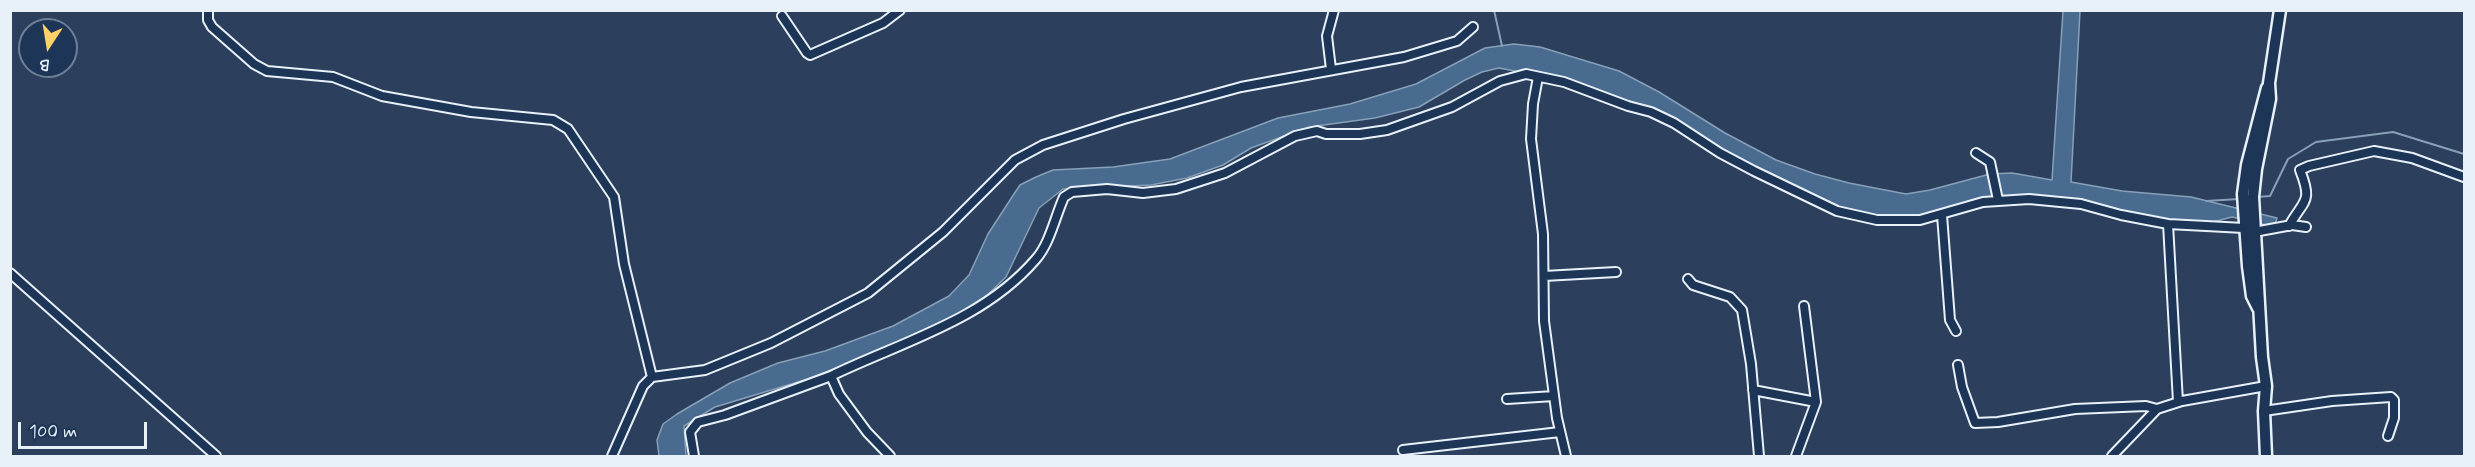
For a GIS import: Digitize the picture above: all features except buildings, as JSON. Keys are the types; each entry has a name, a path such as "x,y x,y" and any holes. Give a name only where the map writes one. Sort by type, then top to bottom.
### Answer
{"main road":[{"path":"2266,456 2264,411 2266,386 2249,227 2253,197 2252,167 2263,97 2269,83 2280,10"}],"street":[{"path":"208,10 208,20 212,27 254,64 267,71 333,77 382,96 471,112 553,120 568,129 614,197 624,264 652,377"},
{"path":"782,16 810,55 883,23 900,10"},
{"path":"1331,69 1327,36 1334,10"},
{"path":"612,456 643,386 652,377 705,370 717,366 771,344 868,293 943,232 1015,160 1043,145 1124,118 1241,87 1404,57 1457,41 1473,27"},
{"path":"694,456 690,432 698,422 725,415 831,376 958,319 1006,287 1037,258 1064,197 1072,192 1107,189 1143,193 1176,189 1225,173 1295,136 1317,131 1326,134 1360,134 1387,130 1452,107 1500,81 1526,74 1564,82 1628,106 1651,112 1674,123 1720,153 1837,211 1877,220 1920,220 1998,199 2029,199 2081,204 2168,224 2306,227"},
{"path":"1538,77 1533,104 1531,139 1543,234 1544,321 1554,396 1566,456"},
{"path":"2289,226 2298,210 2306,203 2308,193 2300,170 2309,166 2374,151 2412,158 2464,177"},
{"path":"1976,153 1990,162 1998,199"},
{"path":"1942,215 1950,320 1956,331"},
{"path":"2168,224 2178,402"},
{"path":"1544,276 1616,272"},
{"path":"10,273 216,456"},
{"path":"1688,279 1693,285 1730,297 1742,310 1759,456"},
{"path":"1796,456 1816,402 1804,306"},
{"path":"1959,365 1962,387 1975,423 1998,422 2075,409 2146,406 2157,409"},
{"path":"831,376 839,394 867,432 890,456"},
{"path":"2112,456 2157,409 2178,402 2266,386"},
{"path":"1753,390 1816,402"},
{"path":"1507,399 1554,396"},
{"path":"2264,411 2332,401 2391,397 2395,408 2388,436"},
{"path":"1403,450 1560,432"}],"water":[{"path":"2063,11 2080,11 2071,182 2122,191 2191,197 2277,218 2274,227 2232,217 2201,225 2162,221 2016,196 1968,202 1919,219 1877,218 1833,207 1777,177 1748,167 1644,112 1583,84 1499,68 1482,72 1465,80 1419,107 1375,118 1309,127 1251,148 1223,165 1187,178 1151,185 1063,189 1039,208 1006,277 977,305 867,356 808,379 715,407 684,426 686,456 659,456 657,440 663,424 730,383 778,363 825,351 893,326 949,296 969,275 988,234 1020,185 1036,177 1053,170 1113,167 1170,159 1278,118 1350,104 1416,84 1485,48 1514,44 1540,47 1619,71 1776,160 1849,183 1906,194 1990,174 2012,173 2052,180"}],"waterway":[{"path":"1494,10 1502,46"},
{"path":"2257,197 2270,196 2288,159 2316,142 2393,132 2464,154"},
{"path":"2206,201 2239,199"}]}
